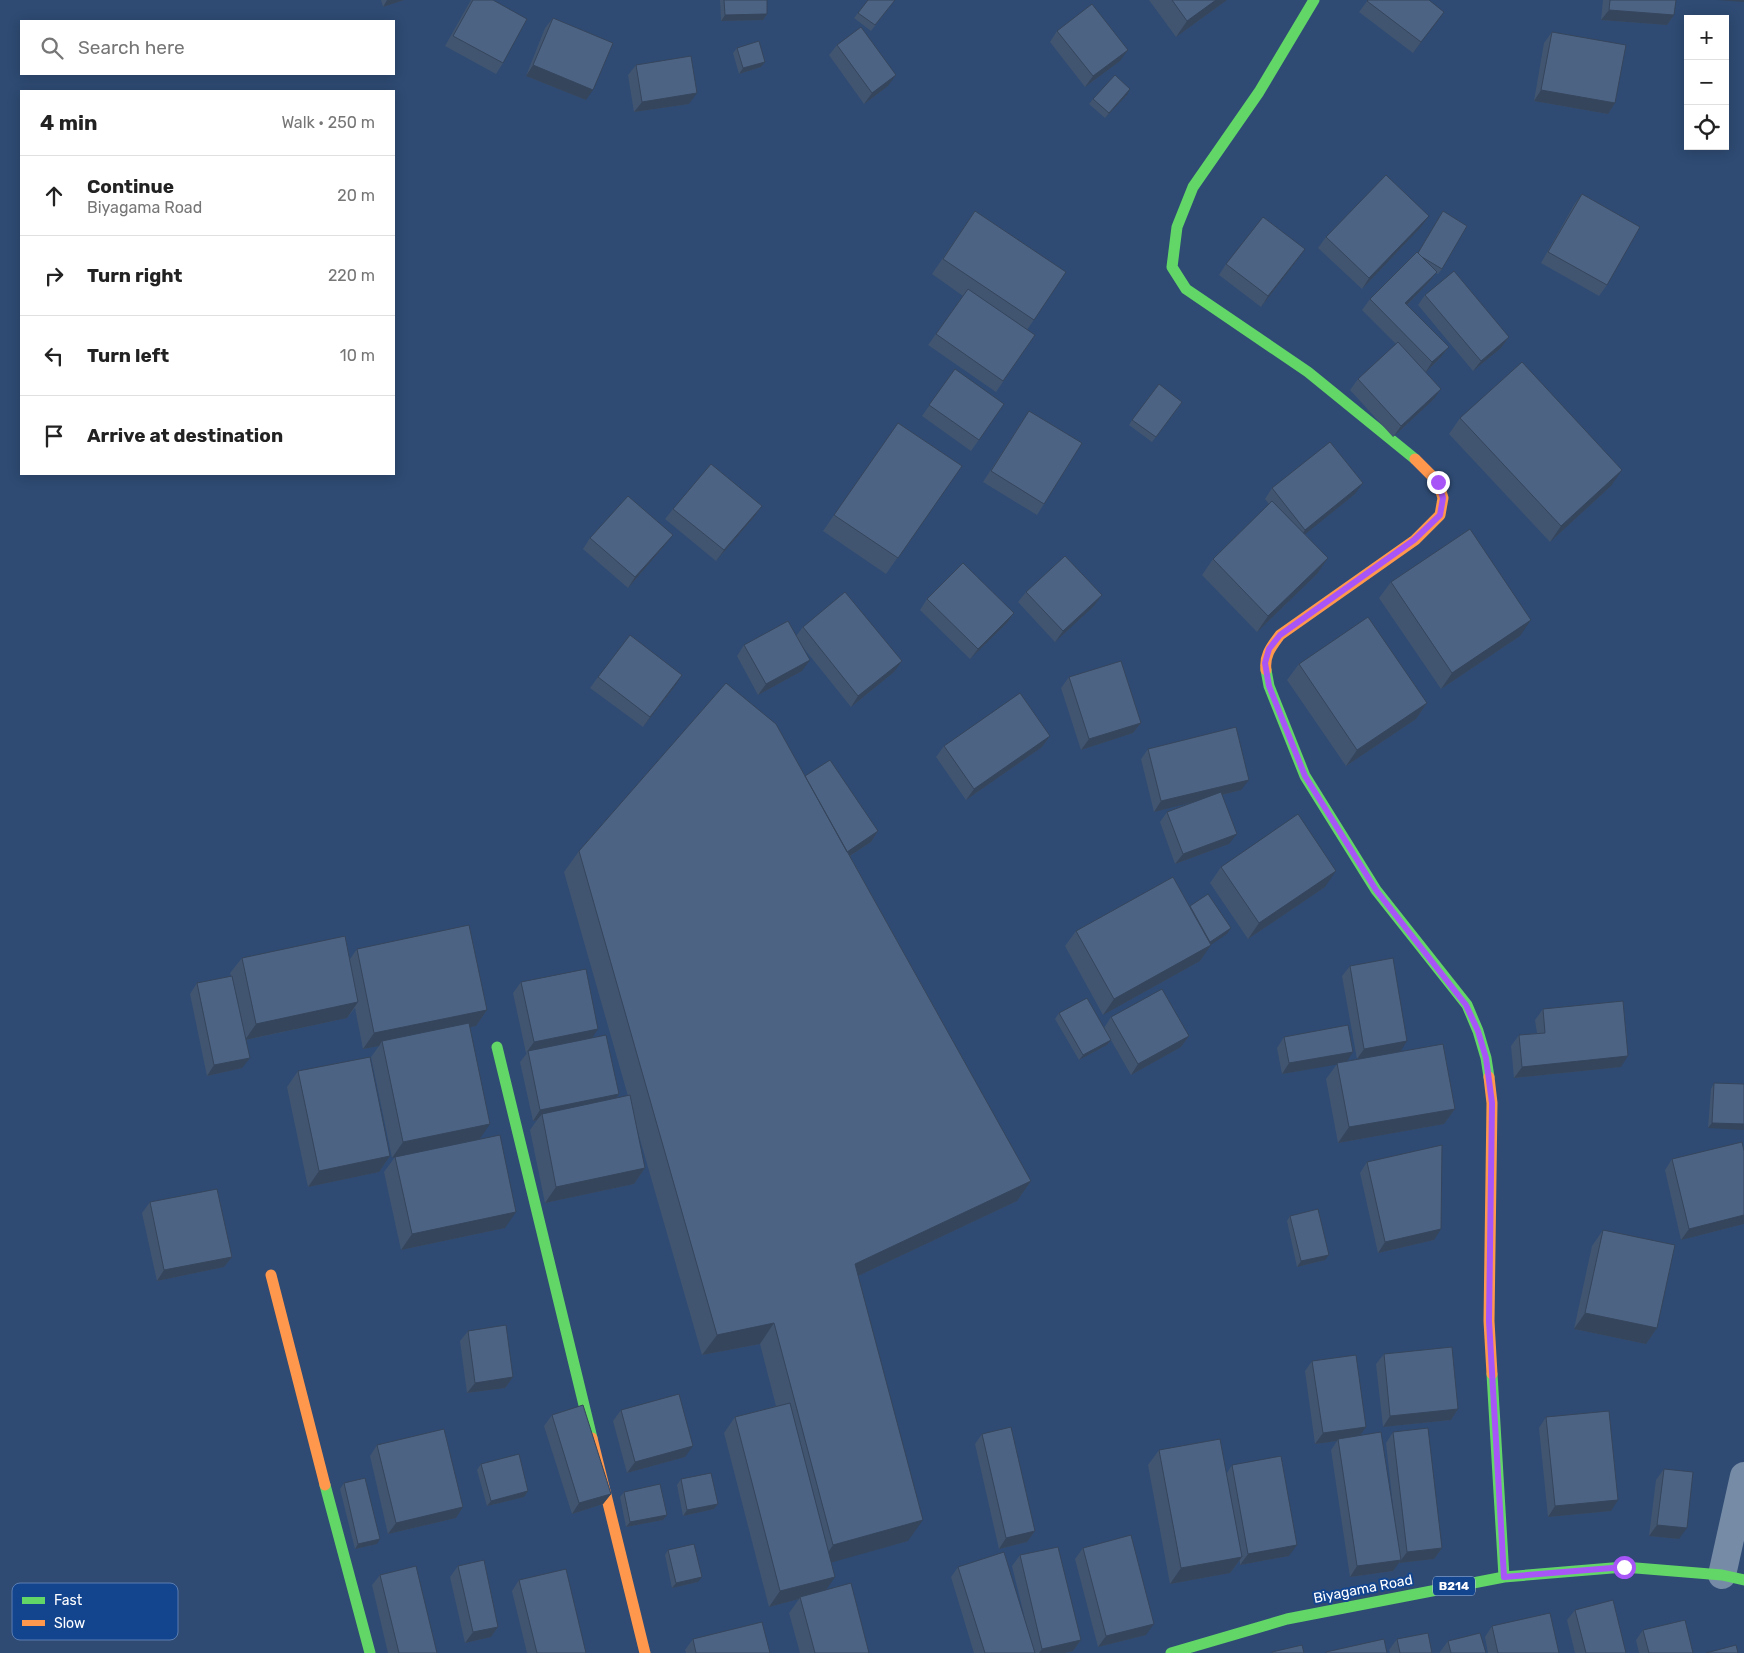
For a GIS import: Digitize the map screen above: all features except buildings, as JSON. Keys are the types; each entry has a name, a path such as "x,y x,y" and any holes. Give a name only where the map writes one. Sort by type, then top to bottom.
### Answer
{"street":[{"path":"1314,0 1259,92 1193,187 1177,227 1172,267 1186,290 1308,372 1410,453 1438,482 1443,498 1440,515 1414,540 1280,635 1269,649 1265,663 1269,686 1305,776 1376,890 1466,1005 1478,1031 1486,1058 1492,1103 1489,1321 1504,1577"},
{"path":"497,1047 645,1653"},
{"path":"271,1275 370,1653"},
{"path":"1733,1577 1744,1476"},
{"name":"Biyagama Road","path":"1171,1653 1287,1619 1504,1577 1624,1567 1733,1577"}],"traffic: fast":[{"path":"1314,0 1259,92 1193,187 1177,227 1172,267 1186,289 1308,372 1415,459"},
{"path":"1266,670 1269,686 1305,776 1376,890 1467,1005 1478,1031 1486,1058 1489,1077"},
{"path":"497,1047 592,1438"},
{"path":"1492,1374 1504,1577"},
{"path":"325,1485 370,1653"},
{"path":"1171,1653 1287,1619 1504,1577 1624,1567 1722,1575 1744,1580"}],"traffic: slow":[{"path":"1266,670 1267,655 1280,635 1415,540 1440,515 1443,498 1438,482 1415,459"},
{"path":"1489,1077 1492,1103 1489,1321 1492,1374"},
{"path":"271,1275 325,1485"},
{"path":"592,1438 645,1653"}],"route":[{"path":"1438,482 1443,498 1440,515 1414,540 1280,635 1269,649 1265,663 1269,686 1305,776 1376,890 1466,1005 1478,1031 1486,1058 1492,1103 1489,1321 1504,1577 1624,1567"}]}
